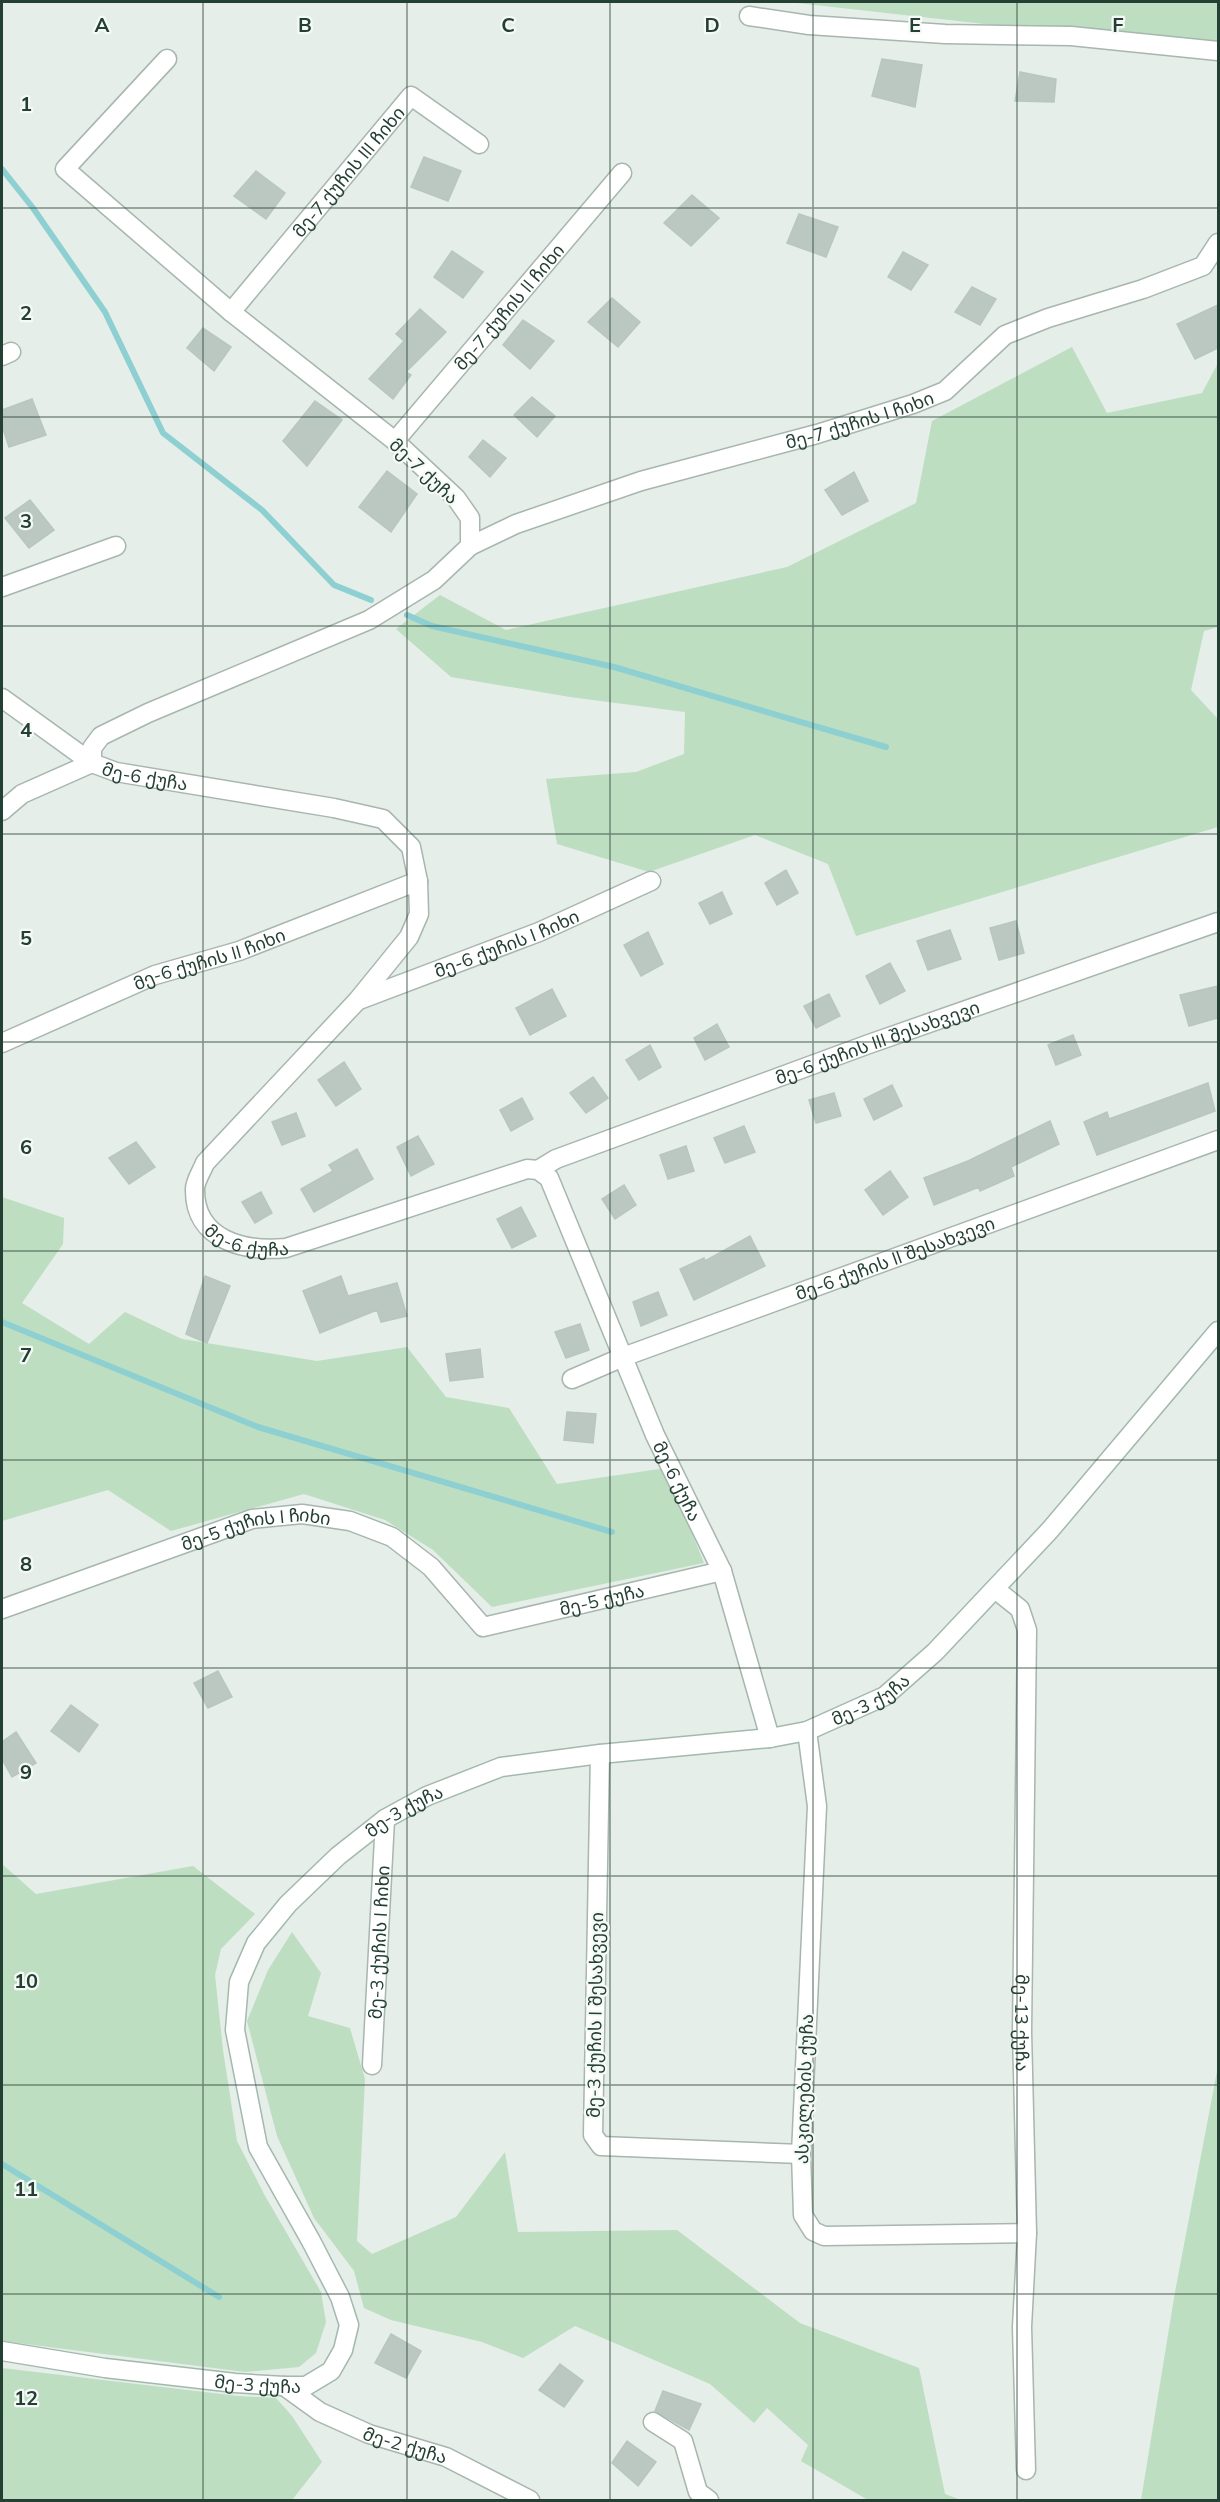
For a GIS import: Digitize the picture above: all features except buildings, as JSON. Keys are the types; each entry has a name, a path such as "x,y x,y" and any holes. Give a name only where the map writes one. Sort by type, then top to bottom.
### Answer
{"street":[{"path":"749,16 809,25 945,34 1071,36 1218,51"},
{"name":"მე-7 ქუჩა","path":"167,59 65,169 231,312 395,441 456,498 470,518 470,546"},
{"name":"მე-7 ქუჩის III ჩიხი","path":"231,312 411,96 479,144"},
{"name":"მე-7 ქუჩის II ჩიხი","path":"395,441 621,173"},
{"name":"მე-7 ქუჩის I ჩიხი","path":"470,546 516,524 641,481 817,434 913,405 945,390 1005,335 1048,318 1143,289 1203,266 1218,243"},
{"path":"2,587 116,546"},
{"path":"2,811 22,794 92,763 92,748 101,736 148,713 369,620 434,580 470,546"},
{"name":"მე-6 ქუჩა","path":"2,698 92,763 116,771 334,807 383,819 411,847 418,881 419,914 409,937 357,1001 205,1163 195,1187 198,1210 208,1227 225,1240 244,1248 262,1250 286,1248 527,1169 538,1170 549,1178 655,1435 722,1571 770,1738"},
{"name":"მე-6 ქუჩის II ჩიხი","path":"2,1043 155,975 239,951 418,881"},
{"name":"მე-6 ქუჩის I ჩიხი","path":"357,1001 539,932 651,881"},
{"name":"მე-6 ქუჩის III შესახვევი","path":"538,1170 556,1159 869,1044 1218,922"},
{"name":"მე-6 ქუჩის II შესახვევი","path":"572,1379 623,1357 1218,1140"},
{"name":"მე-3 ქუჩა","path":"2,2351 105,2368 284,2386 306,2386 331,2372 343,2350 349,2325 340,2297 258,2147 235,2030 239,1982 256,1944 288,1904 338,1856 385,1819 427,1796 501,1767 600,1754 770,1738 807,1731 885,1696 934,1652 995,1589 1072,1504 1218,1331"},
{"name":"მე-5 ქუჩის I ჩიხი","path":"2,1609 252,1519 302,1514 350,1521 392,1537 431,1567 483,1627"},
{"name":"მე-5 ქუჩა","path":"483,1627 722,1571"},
{"name":"მე-13 ქუჩა","path":"995,1589 1020,1609 1027,1630 1022,2032 1027,2233 1022,2327 1026,2470"},
{"name":"ასკილების ქუჩა","path":"807,1731 817,1806 801,2154 803,2215 813,2231 824,2236 1027,2233"},
{"name":"მე-3 ქუჩის I შესახვევი","path":"600,1754 593,2135 601,2146 801,2154"},
{"name":"მე-3 ქუჩის I ჩიხი","path":"372,2065 385,1819"},
{"name":"მე-2 ქუჩა","path":"284,2386 321,2412 369,2434 446,2457 530,2500"},
{"path":"653,2422 683,2441 698,2492 708,2500"}],"green space":[{"path":"788,2 1218,2 1218,50"},
{"path":"1072,347 1107,413 1202,393 1218,363 1218,627 1204,631 1191,690 1218,719 1218,827 856,936 828,864 755,835 649,872 557,844 546,779 636,772 684,754 685,712 570,697 451,677 396,629 440,595 506,630 787,567 916,503 932,421"},
{"path":"2,1197 64,1218 63,1244 22,1303 89,1344 125,1312 182,1339 317,1361 407,1347 446,1397 509,1408 557,1484 666,1468 704,1563 492,1607 433,1550 385,1520 304,1494 171,1531 108,1490 2,1521"},
{"path":"2,1864 36,1894 193,1866 255,1914 221,1949 215,1975 223,2050 237,2141 264,2194 321,2292 326,2322 316,2353 299,2367 245,2372 2,2341"},
{"path":"292,1932 321,1973 308,2016 350,2028 365,2079 357,2241 372,2254 456,2217 505,2152 518,2232 677,2230 800,2323 919,2368 945,2494 961,2500 868,2500 801,2461 808,2445 767,2408 754,2423 710,2384 575,2326 523,2358 482,2342 391,2320 364,2308 354,2271 314,2218 277,2136 247,2021 268,1970"},
{"path":"1218,2066 1218,2500 1141,2500 1175,2292"},
{"path":"2,2368 238,2396 276,2398 292,2416 322,2462 292,2500 2,2500"}],"waterway":[{"path":"2,169 33,208 105,312 163,433 262,510 334,585 371,600"},
{"path":"407,615 432,626 614,667 886,747"},
{"path":"2,1322 258,1427 612,1532"},
{"path":"2,2164 219,2297"}]}
